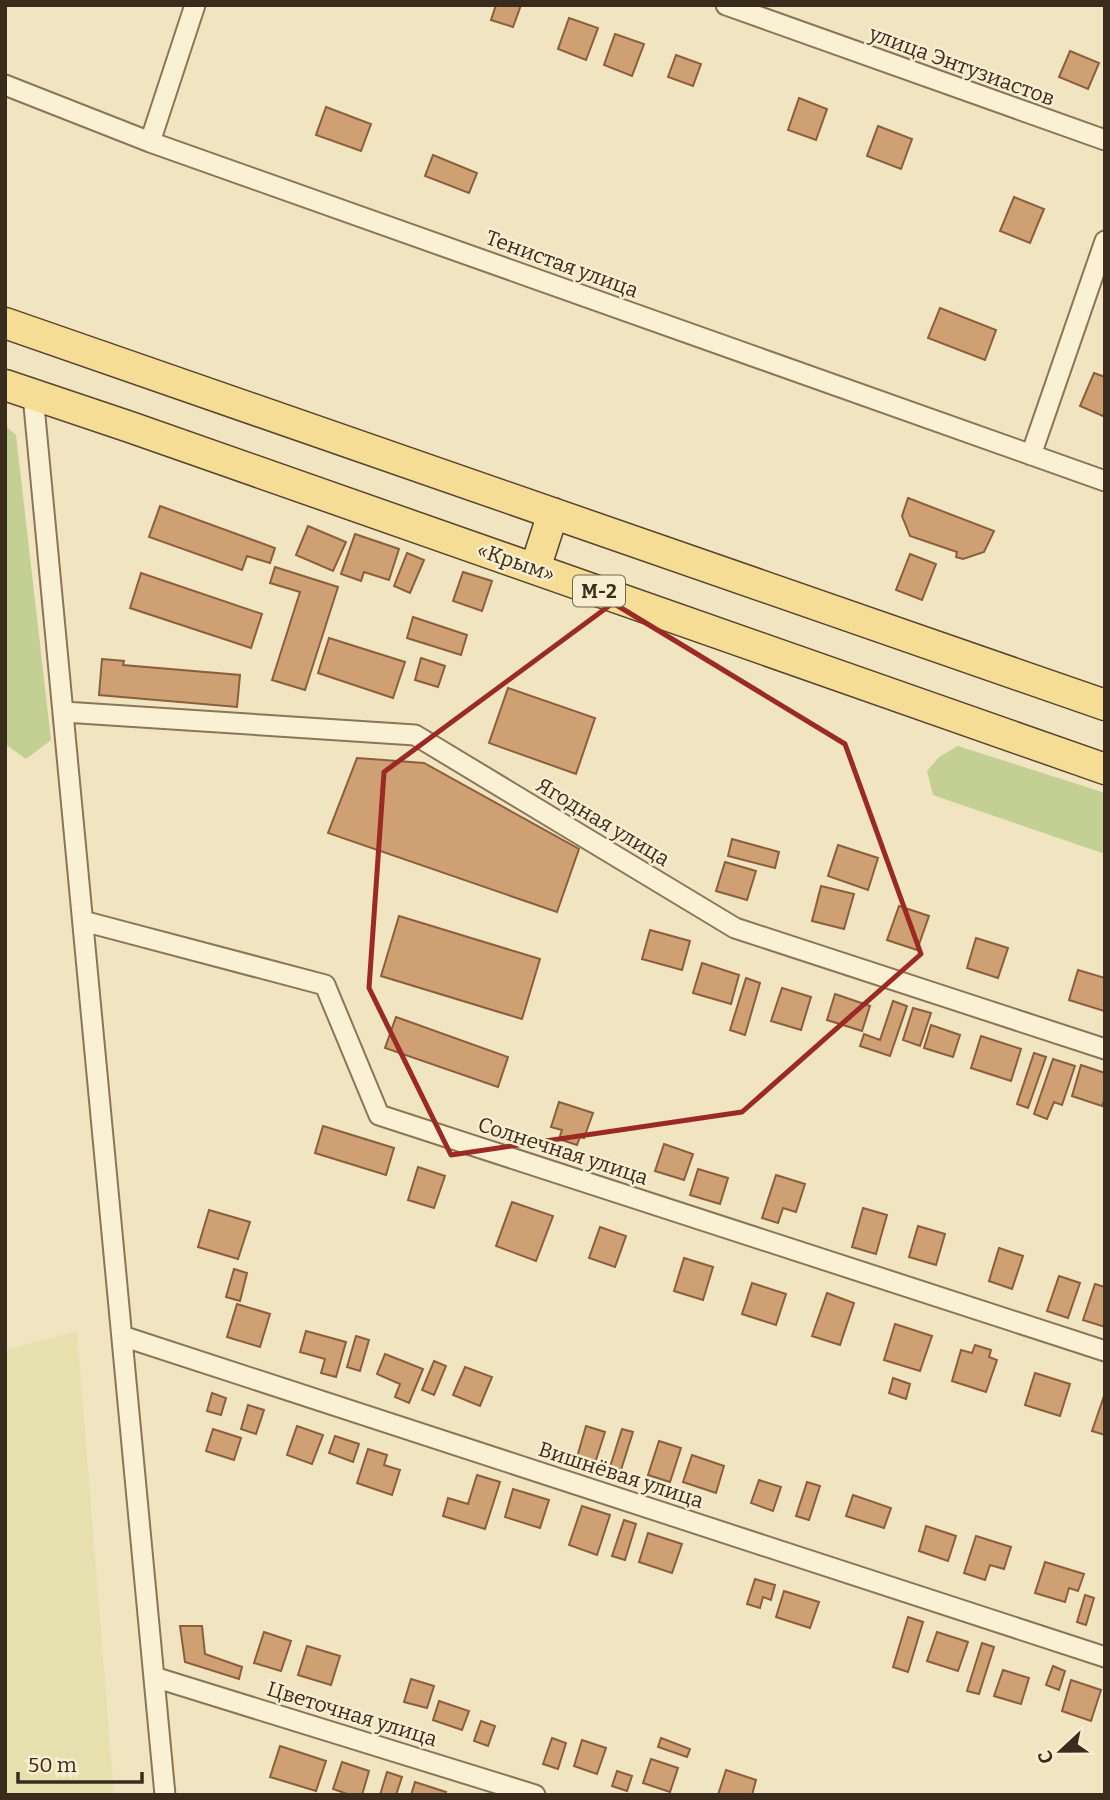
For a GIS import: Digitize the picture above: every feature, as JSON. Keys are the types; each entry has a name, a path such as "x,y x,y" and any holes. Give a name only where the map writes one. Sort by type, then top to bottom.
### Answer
{"main road":[{"path":"5,323 1105,705"},
{"name":"«Крым»","path":"5,385 1105,769"},
{"path":"535,569 553,513"}],"street":[{"path":"150,142 195,5"},
{"name":"улица Энтузиастов","path":"726,5 1105,140"},
{"name":"Тенистая улица","path":"5,85 150,142 1105,481"},
{"path":"1031,455 1105,241"},
{"path":"33,395 165,1795"},
{"name":"Ягодная улица","path":"64,712 415,735 734,928 1105,1049"},
{"name":"Солнечная улица","path":"83,920 325,985 379,1115 1105,1351"},
{"name":"Вишнёвая улица","path":"122,1336 1105,1657"},
{"name":"Цветочная улица","path":"154,1677 535,1795"}],"highlighted area":[{"path":"613,603 845,744 921,954 742,1112 451,1155 369,988 384,772"}],"shaded area":[{"path":"77,1331 114,1795 5,1795 5,1350"}],"green space":[{"path":"5,425 16,435 51,740 26,759 5,744"},
{"path":"958,746 1105,793 1105,854 933,795 927,771 939,757"}],"building":[{"path":"496,5 521,5 513,27 491,20"},
{"path":"569,18 598,28 586,60 558,49"},
{"path":"615,34 644,44 632,76 604,65"},
{"path":"1070,51 1099,63 1088,89 1059,77"},
{"path":"676,55 701,64 693,86 668,77"},
{"path":"799,98 827,109 816,140 788,130"},
{"path":"326,107 371,124 361,151 316,135"},
{"path":"878,126 912,139 901,169 867,156"},
{"path":"433,155 477,173 469,193 425,176"},
{"path":"1014,197 1044,209 1030,243 1000,231"},
{"path":"940,308 996,330 985,360 928,338"},
{"path":"1094,373 1105,377 1103,416 1080,406"},
{"path":"908,498 994,531 984,552 963,559 956,557 957,552 910,536 902,516"},
{"path":"160,506 275,548 270,563 247,556 242,570 149,537"},
{"path":"308,526 346,542 333,571 296,555"},
{"path":"355,534 399,549 389,580 364,572 361,581 341,574"},
{"path":"407,553 424,560 410,593 394,586"},
{"path":"910,554 936,564 922,600 896,590"},
{"path":"275,567 338,587 305,690 272,680 300,592 270,583"},
{"path":"463,572 492,581 482,611 453,601"},
{"path":"141,573 262,614 251,648 130,608"},
{"path":"413,617 467,635 461,655 407,638"},
{"path":"329,638 405,662 393,698 318,673"},
{"path":"421,658 445,666 438,687 415,680"},
{"path":"102,659 124,661 123,665 240,675 237,707 99,695"},
{"path":"508,688 595,718 576,774 489,743"},
{"path":"357,758 424,763 579,849 557,912 328,833"},
{"path":"732,839 779,852 775,868 728,856"},
{"path":"838,845 878,858 868,890 828,876"},
{"path":"725,862 756,871 747,900 716,891"},
{"path":"821,886 854,894 844,929 812,921"},
{"path":"899,906 929,916 917,950 887,940"},
{"path":"399,916 540,959 522,1019 381,976"},
{"path":"650,930 690,941 682,970 642,959"},
{"path":"976,938 1008,948 998,978 967,968"},
{"path":"702,963 739,975 731,1004 693,993"},
{"path":"1078,970 1105,978 1104,1011 1069,1000"},
{"path":"746,978 760,983 745,1035 730,1030"},
{"path":"782,988 811,997 801,1030 771,1021"},
{"path":"835,994 870,1006 862,1031 827,1020"},
{"path":"893,1001 907,1006 890,1056 860,1046 864,1034 880,1040"},
{"path":"913,1008 931,1013 920,1046 903,1040"},
{"path":"396,1017 508,1057 498,1087 385,1048"},
{"path":"931,1025 960,1035 953,1057 924,1048"},
{"path":"981,1036 1021,1049 1011,1081 971,1068"},
{"path":"1034,1053 1046,1057 1028,1108 1017,1104"},
{"path":"1053,1059 1075,1066 1062,1105 1054,1102 1047,1119 1034,1114"},
{"path":"1081,1065 1105,1073 1105,1098 1102,1106 1072,1096"},
{"path":"559,1102 593,1113 584,1138 580,1137 577,1145 559,1139 562,1130 551,1127"},
{"path":"323,1126 394,1148 386,1175 315,1153"},
{"path":"664,1144 693,1154 684,1180 655,1171"},
{"path":"418,1167 445,1176 434,1208 408,1200"},
{"path":"698,1169 728,1178 720,1204 690,1195"},
{"path":"776,1175 805,1184 796,1212 783,1208 778,1223 762,1218"},
{"path":"512,1202 553,1216 536,1261 496,1246"},
{"path":"863,1208 887,1215 876,1254 852,1247"},
{"path":"209,1210 250,1222 238,1259 198,1247"},
{"path":"918,1226 945,1234 936,1265 909,1257"},
{"path":"600,1227 626,1236 615,1267 589,1258"},
{"path":"999,1248 1023,1256 1012,1289 989,1281"},
{"path":"684,1258 713,1267 703,1300 674,1291"},
{"path":"234,1269 247,1273 240,1301 226,1297"},
{"path":"1059,1276 1080,1283 1068,1318 1047,1311"},
{"path":"752,1283 786,1294 776,1325 742,1314"},
{"path":"1095,1284 1105,1287 1105,1327 1083,1320"},
{"path":"827,1293 854,1303 840,1345 812,1336"},
{"path":"237,1304 270,1314 260,1347 227,1337"},
{"path":"895,1324 932,1336 920,1371 884,1360"},
{"path":"306,1331 346,1342 336,1377 321,1373 325,1359 300,1352"},
{"path":"356,1336 369,1340 360,1371 347,1367"},
{"path":"975,1345 991,1350 989,1357 997,1360 986,1392 952,1381 961,1350 972,1353"},
{"path":"385,1354 423,1369 409,1403 395,1397 400,1384 377,1374"},
{"path":"434,1361 446,1366 434,1395 422,1390"},
{"path":"465,1367 492,1377 480,1406 453,1395"},
{"path":"1035,1373 1070,1384 1060,1416 1025,1405"},
{"path":"893,1378 910,1384 906,1399 889,1393"},
{"path":"212,1393 226,1398 221,1415 207,1411"},
{"path":"1105,1396 1105,1435 1092,1431"},
{"path":"248,1405 264,1410 256,1434 241,1429"},
{"path":"297,1426 323,1435 312,1464 287,1455"},
{"path":"586,1426 605,1432 595,1463 577,1457"},
{"path":"213,1429 241,1438 234,1460 206,1451"},
{"path":"622,1429 633,1432 620,1473 609,1470"},
{"path":"335,1436 359,1444 353,1462 329,1453"},
{"path":"659,1441 681,1448 670,1482 648,1475"},
{"path":"368,1449 387,1455 384,1465 400,1470 392,1495 357,1483"},
{"path":"692,1455 724,1466 716,1493 683,1482"},
{"path":"477,1475 500,1482 485,1529 443,1516 448,1498 468,1504"},
{"path":"759,1480 781,1487 773,1511 751,1503"},
{"path":"807,1482 820,1486 809,1520 796,1516"},
{"path":"513,1489 549,1500 540,1528 505,1517"},
{"path":"853,1495 891,1508 884,1528 846,1516"},
{"path":"582,1506 610,1515 597,1555 569,1545"},
{"path":"624,1520 636,1524 625,1560 612,1556"},
{"path":"926,1526 956,1536 948,1561 919,1551"},
{"path":"648,1533 682,1544 672,1573 639,1562"},
{"path":"976,1536 1011,1547 1004,1569 990,1565 985,1580 964,1573"},
{"path":"1045,1562 1084,1574 1078,1591 1069,1588 1065,1602 1035,1593"},
{"path":"755,1579 775,1585 771,1600 763,1597 760,1608 747,1604"},
{"path":"784,1591 819,1602 810,1628 776,1617"},
{"path":"1085,1595 1094,1598 1086,1625 1077,1622"},
{"path":"908,1617 923,1622 908,1672 893,1667"},
{"path":"180,1626 202,1626 205,1654 242,1667 239,1679 185,1662"},
{"path":"264,1632 291,1641 281,1671 254,1663"},
{"path":"937,1632 968,1642 958,1671 927,1661"},
{"path":"982,1643 994,1647 979,1694 967,1691"},
{"path":"307,1646 340,1656 331,1685 298,1675"},
{"path":"1053,1666 1065,1671 1059,1690 1046,1685"},
{"path":"1003,1670 1029,1678 1021,1704 994,1696"},
{"path":"411,1679 434,1686 427,1708 404,1702"},
{"path":"1071,1680 1101,1690 1091,1721 1062,1711"},
{"path":"439,1701 469,1711 462,1730 433,1720"},
{"path":"481,1721 495,1726 488,1746 474,1741"},
{"path":"552,1738 566,1743 558,1769 543,1764"},
{"path":"661,1738 690,1749 687,1757 658,1747"},
{"path":"582,1740 606,1748 597,1774 574,1766"},
{"path":"280,1746 326,1761 316,1791 270,1777"},
{"path":"651,1759 678,1768 670,1792 643,1783"},
{"path":"342,1762 369,1771 362,1795 350,1795 333,1789"},
{"path":"726,1770 756,1780 752,1795 718,1795"},
{"path":"617,1771 632,1776 627,1791 612,1786"},
{"path":"387,1772 402,1777 396,1795 380,1795"},
{"path":"415,1782 446,1792 445,1795 411,1795"}]}
